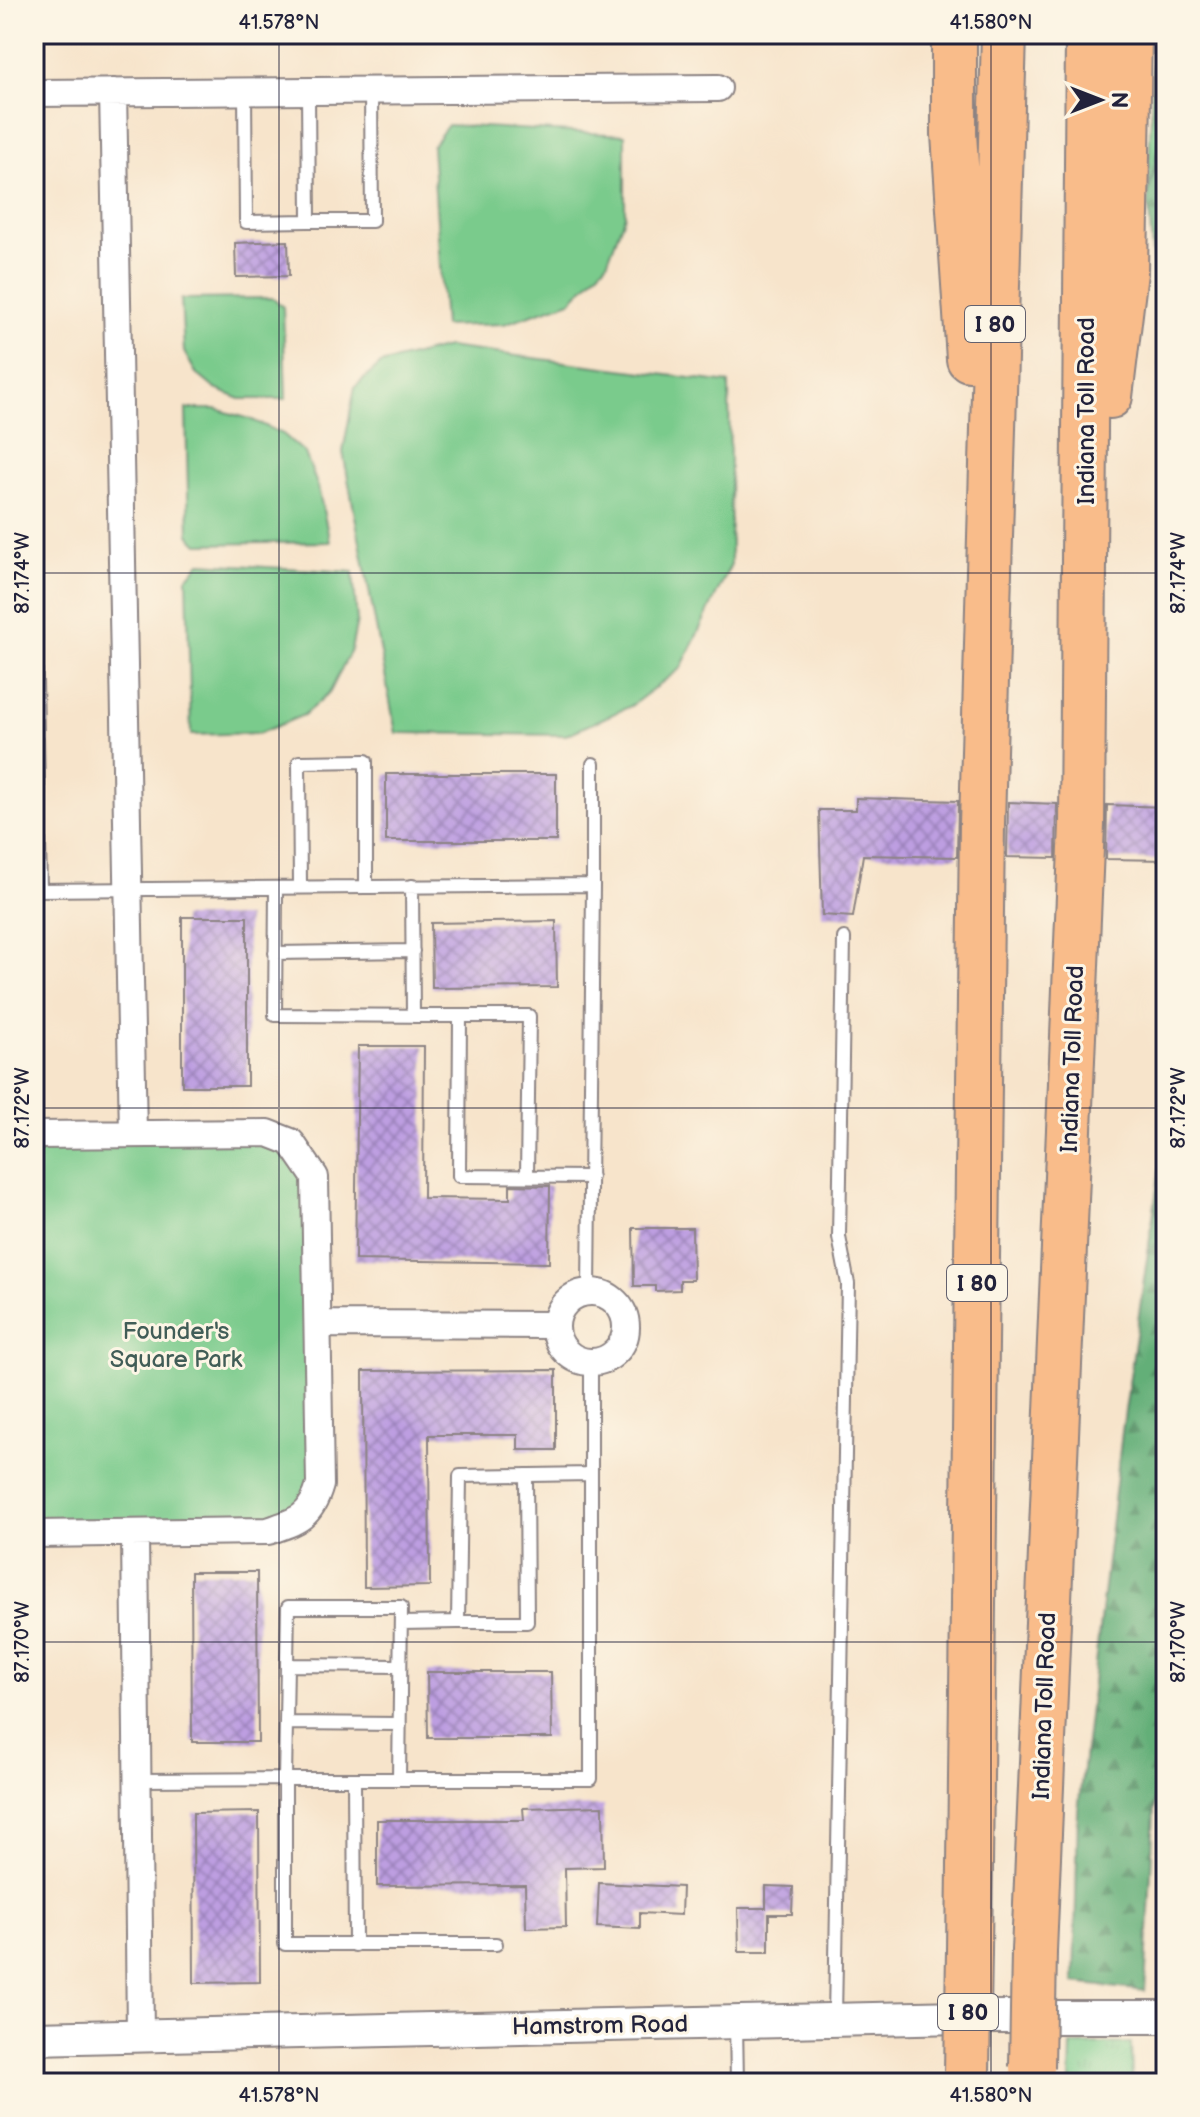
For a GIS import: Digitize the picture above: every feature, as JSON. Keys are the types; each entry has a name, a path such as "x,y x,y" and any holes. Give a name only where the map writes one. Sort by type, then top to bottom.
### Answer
{"highway":[{"path":"954,34 954,134 987,615"},
{"name":"I 80","path":"967,2077 982,824 1004,34"},
{"name":"Indiana Toll Road","path":"1032,2075 1034,1951 1081,841 1088,34"},
{"path":"1085,613 1125,272 1129,34"}],"street":[{"path":"34,93 718,88"},
{"path":"113,92 133,1134"},
{"path":"34,1135 268,1133 291,1142 315,1177 320,1485 315,1503 297,1521 268,1531 34,1534"},
{"path":"589,1292 601,1293 619,1305 626,1326 624,1337 612,1355 591,1362 570,1355 562,1347 556,1325 563,1306 570,1299 589,1292"},
{"path":"318,1324 556,1325"},
{"path":"135,1533 140,2036"},
{"name":"Hamstrom Road","path":"34,2038 960,2017 1166,2017"}],"lane":[{"path":"245,91 246,222 372,221 371,90"},
{"path":"308,91 309,221"},
{"path":"34,575 37,890 593,885"},
{"path":"300,887 299,762 366,761 366,887"},
{"path":"589,1292 593,764"},
{"path":"412,886 413,1016"},
{"path":"276,888 275,1015 529,1016 527,1176"},
{"path":"835,2020 848,1284 839,1237 844,938"},
{"path":"275,953 413,951"},
{"path":"460,1016 459,1176 591,1177"},
{"path":"138,1780 591,1779 591,1362"},
{"path":"458,1622 460,1476 591,1474"},
{"path":"401,1623 527,1622 526,1475"},
{"path":"399,1779 401,1607 288,1607 285,1944 496,1944"},
{"path":"287,1665 400,1666"},
{"path":"286,1723 400,1724"},
{"path":"354,1779 355,1945"},
{"path":"736,2022 737,2083"}],"green space":[{"path":"1154,34 1166,34 1166,111 1148,196"},
{"path":"1166,111 1166,435 1148,197"},
{"path":"448,125 625,135 625,215 607,263 571,301 504,324 444,326 432,146"},
{"path":"272,298 283,307 286,399 240,399 215,389 196,373 184,352 181,299"},
{"path":"447,347 729,383 731,564 681,668 631,706 566,735 396,733 343,452 355,387 381,364"},
{"path":"186,409 216,409 250,419 283,434 305,453 318,487 330,542 198,544 189,535"},
{"path":"200,563 353,572 357,621 351,650 330,692 304,715 260,733 191,735 187,578"},
{"path":"1166,1127 1166,1573 1145,1991 1074,1983 1078,1811 1122,1432"},
{"name":"Founder's Square Park","path":"268,1133 306,1161 320,1485 297,1521 34,1534 34,1135"},
{"path":"1131,2043 1132,2083 1070,2083 1071,2045"}],"building":[{"path":"288,241 289,276 236,277 235,243"},
{"path":"386,774 556,774 556,841 386,841"},
{"path":"856,798 958,801 957,857 863,855 853,917 822,915 819,810 856,810"},
{"path":"1008,802 1057,804 1056,858 1007,857"},
{"path":"1107,805 1166,807 1166,860 1106,859"},
{"path":"182,917 247,917 247,1086 182,1086"},
{"path":"556,921 557,987 432,988 431,923"},
{"path":"358,1046 424,1046 423,1198 510,1199 510,1185 550,1186 549,1263 355,1260"},
{"path":"633,1228 692,1228 693,1280 680,1280 680,1290 655,1291 655,1286 634,1286"},
{"path":"556,1370 556,1450 518,1450 518,1435 429,1435 430,1586 364,1587 363,1371"},
{"path":"191,1572 257,1572 258,1742 192,1742"},
{"path":"427,1672 551,1672 552,1738 428,1738"},
{"path":"603,1806 604,1867 565,1868 566,1927 526,1928 525,1885 377,1886 377,1820 524,1820 523,1808"},
{"path":"259,1812 260,1982 194,1983 193,1813"},
{"path":"599,1883 682,1887 681,1915 640,1913 640,1929 597,1927"},
{"path":"766,1886 793,1887 792,1914 769,1914 769,1952 739,1952 738,1908 766,1908"}]}
